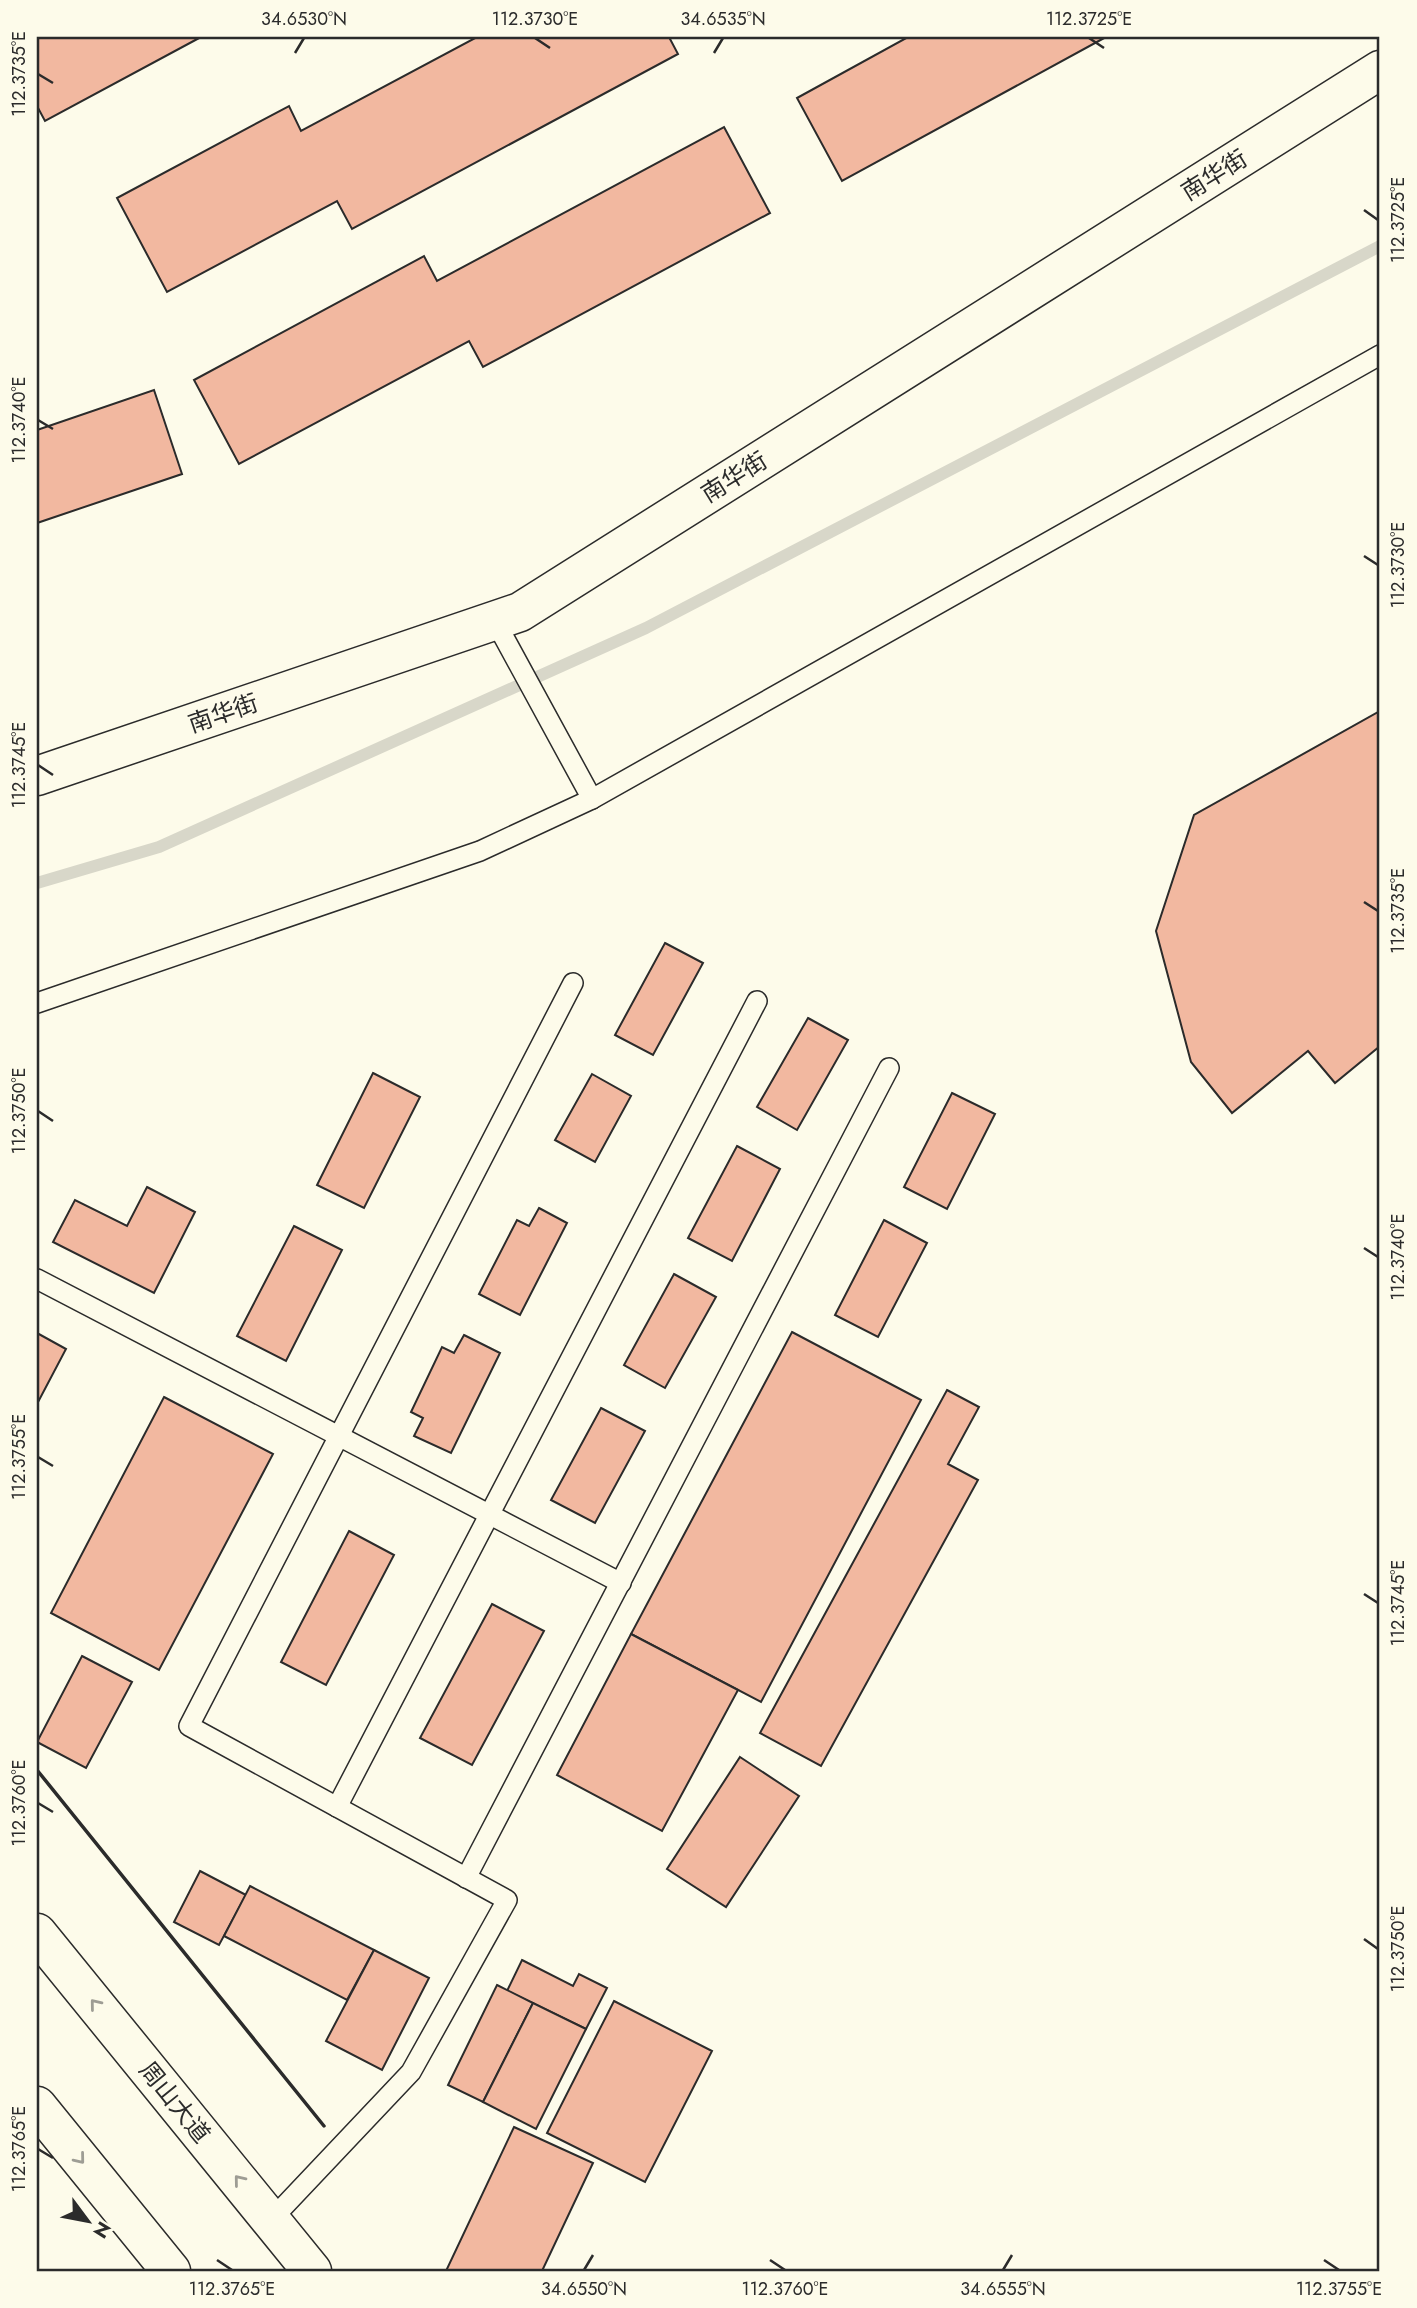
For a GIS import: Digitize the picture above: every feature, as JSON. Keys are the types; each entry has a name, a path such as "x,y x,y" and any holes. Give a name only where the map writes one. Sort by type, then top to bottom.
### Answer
{"street":[{"name":"南华街","path":"37,776 520,612 1380,70"},
{"name":"周山大道","path":"37,1933 312,2271"},
{"path":"37,2106 171,2271"}],"lane":[{"path":"37,1003 480,851 592,799 1380,355"},
{"path":"495,621 592,799"},
{"path":"271,2220 411,2072 507,1900 189,1726 573,983"},
{"path":"337,1807 757,1001"},
{"path":"466,1878 889,1068"},
{"path":"37,1279 621,1583"}],"building":[{"path":"37,37 201,37 45,121 37,106"},
{"path":"477,37 669,37 678,54 352,229 337,201 167,292 117,198 289,106 301,131"},
{"path":"908,37 1106,37 842,181 797,98"},
{"path":"724,127 770,213 483,367 469,341 239,464 194,380 424,256 437,281"},
{"path":"154,390 182,474 37,523 37,430"},
{"path":"1380,711 1380,1046 1335,1083 1308,1051 1232,1113 1191,1062 1156,931 1194,815"},
{"path":"665,943 703,963 653,1055 615,1035"},
{"path":"808,1018 848,1040 797,1130 757,1107"},
{"path":"373,1073 420,1097 364,1208 317,1185"},
{"path":"592,1074 631,1096 595,1162 555,1140"},
{"path":"952,1093 995,1114 947,1209 904,1187"},
{"path":"737,1146 780,1169 732,1261 688,1238"},
{"path":"147,1187 195,1212 154,1293 53,1242 75,1200 127,1226"},
{"path":"539,1208 567,1223 520,1315 479,1294 517,1220 529,1226"},
{"path":"884,1220 927,1243 878,1337 835,1315"},
{"path":"294,1226 342,1250 286,1361 237,1336"},
{"path":"674,1274 716,1297 665,1388 624,1365"},
{"path":"792,1332 921,1400 761,1702 631,1634"},
{"path":"37,1333 66,1349 37,1404"},
{"path":"464,1335 500,1353 451,1453 414,1436 423,1418 411,1412 442,1347 454,1353"},
{"path":"947,1390 979,1407 948,1464 978,1480 821,1766 760,1733"},
{"path":"164,1397 273,1454 159,1670 51,1613"},
{"path":"601,1408 645,1431 595,1523 551,1500"},
{"path":"349,1531 394,1555 326,1685 281,1662"},
{"path":"492,1604 544,1631 472,1765 420,1738"},
{"path":"631,1634 738,1690 662,1831 557,1775"},
{"path":"82,1656 132,1682 86,1768 37,1742"},
{"path":"740,1757 799,1796 726,1907 667,1869"},
{"path":"200,1871 246,1895 219,1945 174,1922"},
{"path":"250,1886 374,1950 347,2000 224,1936"},
{"path":"374,1950 429,1978 382,2070 326,2041"},
{"path":"522,1960 573,1986 579,1974 607,1988 586,2029 507,1991"},
{"path":"497,1985 533,2003 483,2102 448,2085"},
{"path":"614,2001 712,2051 645,2182 547,2133"},
{"path":"533,2003 586,2029 536,2129 483,2102"},
{"path":"514,2127 593,2163 542,2271 446,2271"}],"waterway":[{"path":"37,883 159,847 646,628 1380,246"}],"wall":[{"path":"37,1770 324,2126"}]}
